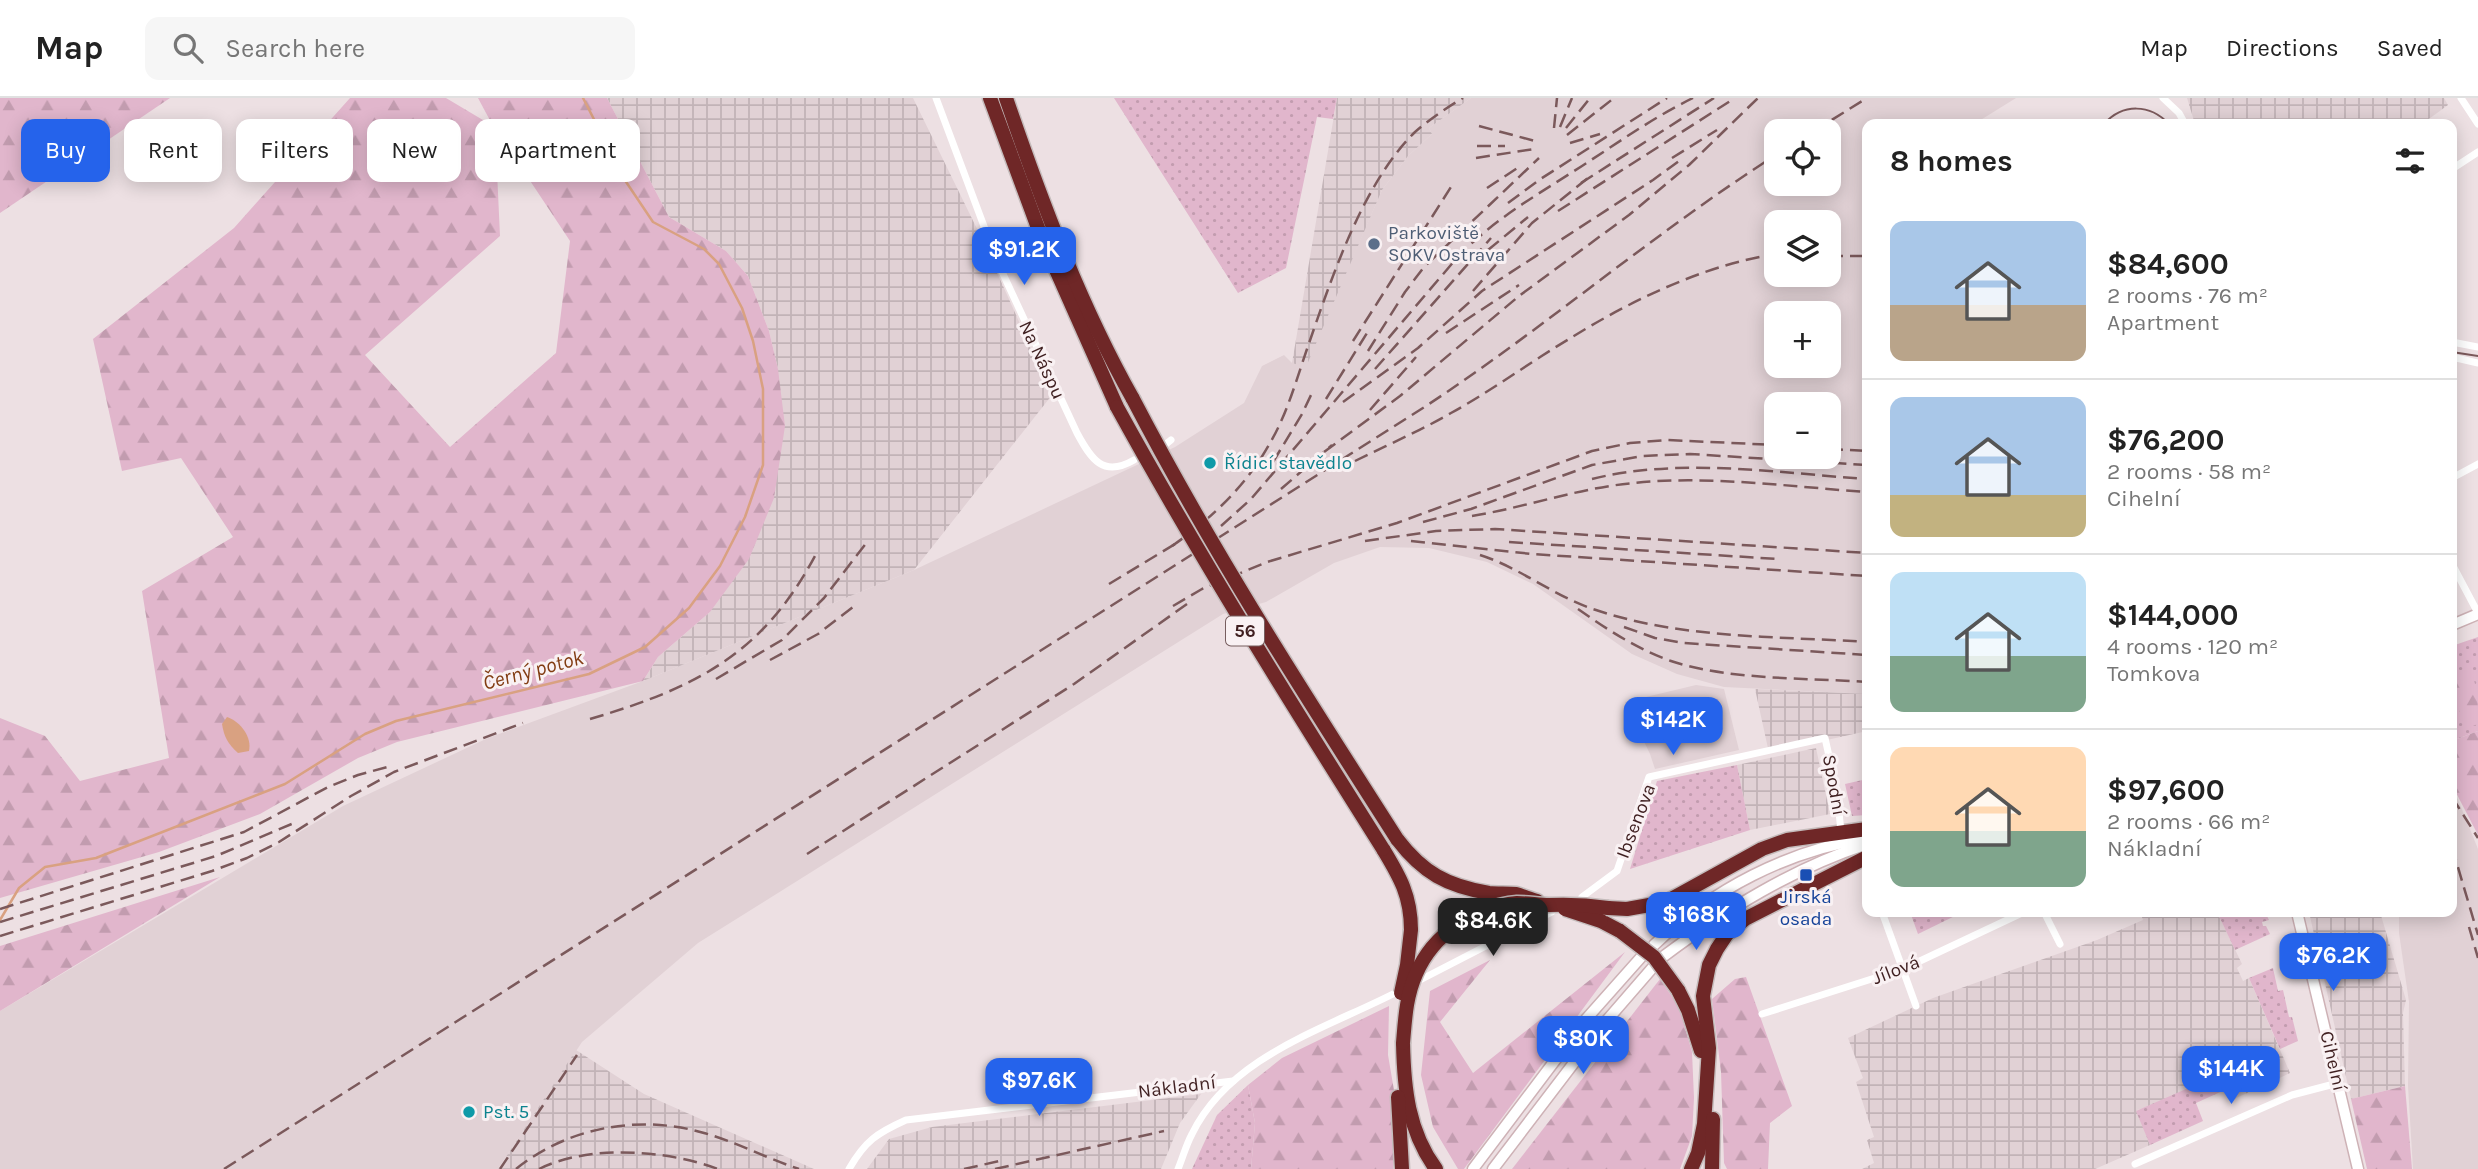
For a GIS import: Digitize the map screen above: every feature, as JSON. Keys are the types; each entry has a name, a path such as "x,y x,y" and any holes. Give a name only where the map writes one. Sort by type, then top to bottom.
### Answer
{"highway":[{"name":"56","path":"990,98 1051,261 1118,407 1234,612 1383,849 1404,888 1411,908 1411,929 1407,965 1399,999 1408,1105 1416,1134 1433,1166"},
{"name":"56","path":"1006,98 1075,279 1108,351 1172,475 1263,628 1409,856 1426,871 1447,882 1480,891 1516,894 1549,908"},
{"path":"1605,914 1666,902 1762,849 1787,841 1862,830"},
{"path":"1707,1067 1709,1048 1704,1013 1706,979 1712,957 1727,934 1745,919 1862,860"},
{"name":"56","path":"1403,1043 1408,1002 1416,974 1442,937 1464,920 1490,908 1517,903 1605,914 1620,931 1654,957 1678,990 1688,1010 1714,1097 1712,1169"},
{"path":"1402,1169 1396,1086 1403,1043"},
{"name":"56","path":"1691,1169 1698,1153 1704,1124 1707,1067"}],"main road":[{"path":"2457,623 2478,613"},
{"path":"1654,945 1699,906 1767,867 1797,855 1862,839"},
{"path":"1664,956 1744,900 1802,871 1862,846"},
{"name":"Cihelní","path":"2298,917 2358,1169"},
{"path":"1473,1169 1587,1018 1643,955"},
{"path":"1493,1169 1602,1026 1654,966"}],"street":[{"name":"Na Náspu","path":"936,98 997,261 1086,450 1099,464 1109,467 1122,467 1134,460"},
{"path":"2461,98 2478,124"},
{"path":"2168,100 2181,119"},
{"path":"2457,166 2478,152"},
{"path":"2457,343 2478,346"},
{"path":"2457,358 2478,363"},
{"path":"2457,475 2478,464"},
{"path":"2457,573 2478,613"},
{"name":"Spodní","path":"1825,738 1837,792 1841,832"},
{"name":"Ibsenova","path":"1582,897 1617,871 1649,777 1825,738"},
{"path":"1420,980 1549,908"},
{"path":"1884,917 1916,1006"},
{"name":"Jílová","path":"1762,1014 1903,969 2013,917"},
{"path":"2046,917 2060,944"},
{"name":"Nákladní","path":"1178,1169 1192,1132 1233,1081 1279,1049 1397,992"},
{"name":"Nákladní","path":"849,1169 879,1132 906,1120 1233,1081"},
{"path":"2135,1164 2292,1095 2338,1083"}],"shaded area":[{"path":"607,98 913,98 981,237 1052,395 914,570 643,681 658,657 710,612 778,369 769,331 748,276 726,251 669,217 640,161 640,119 618,119"},
{"path":"1337,98 1471,98 1429,128 1432,134 1408,156 1382,190 1306,367 1292,363"},
{"path":"1471,98 2016,98 1982,119 1862,119 1862,694 1724,687 1677,674 1632,654 1533,584 1487,562 1429,548 1380,547 1334,563 1266,602 1223,614 698,943 582,1042 498,1169 0,1169 0,1011 343,806 488,738 643,681 914,570 1175,447 1244,403 1262,366 1284,355 1292,363 1347,270 1382,190 1408,156 1432,134 1429,128"},
{"path":"2187,98 2444,98 2448,105 2429,119 2193,119"},
{"path":"1696,685 1724,689 1739,750 1655,769 1625,702"},
{"path":"1755,689 1862,694 1862,732 1769,753"},
{"path":"227,717 237,722 244,731 249,740 249,751 238,753 225,737 222,724"},
{"path":"1816,748 1830,814 1750,830 1737,765"},
{"path":"2457,797 2478,849 2478,1169 2413,1169 2408,1086 2409,1002 2399,917 2457,917"},
{"path":"2142,917 2219,917 2242,964 2237,968 2243,981 2249,978 2290,1073 2232,1100 2227,1089 2137,1110 2150,1145 2095,1169 1862,1169 1874,1163 1867,1140 1874,1137 1856,1082 1863,1078 1848,1038 1933,998 2097,940 2143,920"},
{"path":"2310,917 2381,917 2406,1000 2403,1013 2405,1086 2351,1099"},
{"path":"576,1050 644,1094 814,1169 498,1169"},
{"path":"1201,1094 1180,1123 1161,1169 867,1169 889,1139 932,1127"}],"green space":[{"path":"0,98 170,98 139,119 124,119 124,129 110,139 110,119 21,119 21,182 46,182 0,213"},
{"path":"350,98 446,98 481,119 475,119 475,182 498,182 500,236 365,355 450,447 556,353 570,241 531,182 640,182 640,161 669,217 726,251 748,276 769,331 778,369 785,426 774,498 749,559 710,612 658,657 643,681 397,742 358,758 260,814 159,852 0,898 0,718 45,736 80,781 169,758 142,591 233,537 181,458 122,471 93,339 234,228 275,182 353,182 353,119 331,119"},
{"path":"478,98 607,98 618,119 489,119"},
{"path":"1114,98 1337,98 1333,119 1317,117 1286,268 1238,293"},
{"path":"2478,637 2478,731 2457,739 2457,644"},
{"path":"2471,672 2476,691 2478,724 2467,728 2457,704 2457,677"},
{"path":"1718,699 1721,716 1692,723 1688,706"},
{"path":"2478,731 2478,835 2457,795 2457,739"},
{"path":"1737,765 1750,830 1630,869 1657,781"},
{"path":"1862,780 1862,815 1852,816 1845,784"},
{"path":"220,877 0,1011 0,946"},
{"path":"1912,917 1953,917 1918,934"},
{"path":"2219,917 2268,917 2269,920 2262,922 2270,934 2235,950"},
{"path":"1625,952 1464,1169 1458,1169 1433,1127 1421,1075 1430,991 1490,960 1440,1022 1473,1073"},
{"path":"2273,968 2278,991 2283,990 2298,1041 2280,1049 2249,978"},
{"path":"1746,977 1792,1106 1770,1123 1768,1169 1727,1169 1724,1163 1721,1072 1712,999 1735,979"},
{"path":"1660,979 1679,1007 1692,1052 1692,1136 1680,1169 1512,1169"},
{"path":"1389,1006 1388,1055 1396,1102 1393,1169 1251,1169 1255,1123 1248,1085 1282,1058"},
{"path":"2220,1074 2227,1089 2196,1103 2203,1121 2150,1145 2136,1111"},
{"path":"1248,1085 1255,1123 1251,1169 1192,1169 1217,1115"},
{"path":"2405,1086 2412,1169 2367,1169 2351,1099"}],"waterway":[{"name":"Černý potok","path":"0,920 19,888 45,867 96,858 285,784 365,734 396,721 589,674 645,647 689,608 720,566 745,517 763,465 763,389 753,341 742,308 719,264 704,249 653,222 604,149 600,131 583,98"}],"tram line":[{"path":"2109,119 2128,109 2145,110 2164,119"},
{"path":"2457,353 2478,356"}],"railway":[{"path":"1172,546 1201,524 1239,487 1276,432 1350,234 1379,178 1415,132 1463,98"},
{"path":"1554,128 1557,98"},
{"path":"1560,127 1572,98"},
{"path":"1566,128 1590,98"},
{"path":"1567,135 1614,98"},
{"path":"1508,203 1539,180 1667,98"},
{"path":"1221,526 1251,499 1470,245 1532,198 1650,122 1693,98"},
{"path":"1581,183 1714,98"},
{"path":"1558,211 1735,98"},
{"path":"1324,452 1400,396 1519,296 1629,215 1689,165 1758,98"},
{"path":"1833,119 1867,98"},
{"path":"1479,126 1535,141"},
{"path":"1672,158 1717,130"},
{"path":"1570,143 1600,134"},
{"path":"1477,146 1505,146"},
{"path":"1476,158 1534,149"},
{"path":"1368,351 1424,267 1539,158"},
{"path":"1343,402 1418,348 1482,291 1683,158"},
{"path":"224,1169 1426,406 1764,163"},
{"path":"1487,188 1519,167"},
{"path":"1473,291 1532,223 1588,178"},
{"path":"1353,341 1451,187"},
{"path":"1488,250 1528,217"},
{"path":"1375,369 1491,238"},
{"path":"1355,461 1481,396 1554,348 1642,298 1695,276 1764,256"},
{"path":"1841,256 1862,256"},
{"path":"1446,333 1519,285"},
{"path":"1326,399 1367,333"},
{"path":"1370,410 1416,357"},
{"path":"1273,462 1311,395"},
{"path":"1173,606 1202,589 1267,562 1397,523 1592,451 1630,443 1668,440 1764,444"},
{"path":"1281,489 1332,445"},
{"path":"1841,450 1862,451"},
{"path":"1423,522 1471,509 1592,465 1642,456 1690,454 1862,465"},
{"path":"1592,479 1625,472 1694,468 1729,468 1862,479"},
{"path":"1472,516 1613,485 1662,481 1750,483 1862,492"},
{"path":"1365,541 1436,531 1495,529 1862,553"},
{"path":"1109,584 1180,541"},
{"path":"1411,541 1532,554 1862,576"},
{"path":"716,679 782,640 824,598 867,542"},
{"path":"1509,542 1778,559"},
{"path":"1480,555 1510,567 1581,604 1629,619 1730,635 1862,642"},
{"path":"590,719 662,694 722,663 748,643 772,619 815,556"},
{"path":"807,854 1074,684 1187,604"},
{"path":"770,660 818,634 853,607"},
{"path":"1578,609 1635,645 1671,661 1693,667 1742,675 1862,682"},
{"path":"1624,627 1655,638 1683,643 1862,655"},
{"path":"0,936 247,858 279,842 394,772 523,723"},
{"path":"0,909 244,832 328,787 391,766"},
{"path":"2457,805 2478,838"},
{"path":"0,922 216,856 294,823"},
{"path":"2457,864 2478,935"},
{"path":"2469,927 2478,958"},
{"path":"500,1169 577,1055"},
{"path":"516,1169 558,1143 581,1134 630,1125 680,1127 704,1133 799,1169"},
{"path":"995,1169 1164,1131"},
{"path":"539,1169 581,1156 628,1152 676,1157 718,1169"},
{"path":"964,1169 1004,1160"}],"place":[{"name":"Parkoviště SOKV Ostrava","path":"1374,244"},
{"name":"Řídicí stavědlo","path":"1210,463"},
{"name":"Jirská osada","path":"1806,875"},
{"name":"Pst. 5","path":"469,1112"}]}
